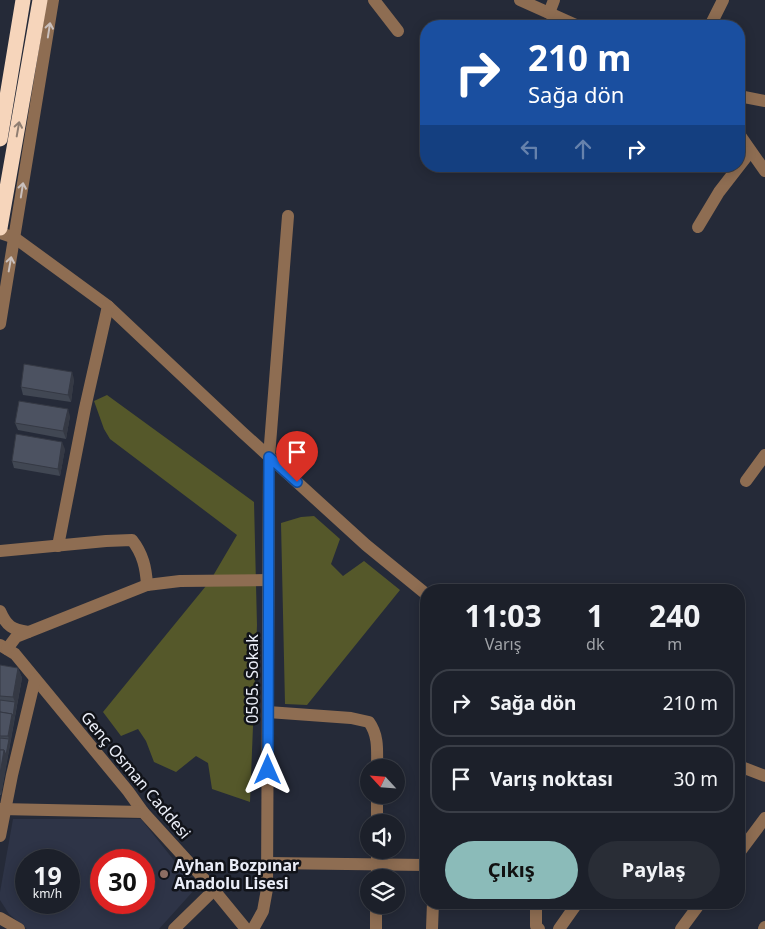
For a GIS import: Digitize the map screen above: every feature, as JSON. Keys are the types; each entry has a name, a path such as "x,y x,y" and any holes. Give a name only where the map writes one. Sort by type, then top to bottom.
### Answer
{"highway":[{"path":"0,139 22,0"},
{"path":"0,228 40,0"}],"street":[{"path":"0,324 54,0"},
{"path":"374,0 398,31"},
{"path":"520,0 565,20"},
{"path":"549,13 554,0"},
{"path":"713,20 724,0"},
{"path":"745,97 765,101"},
{"path":"745,144 765,171"},
{"path":"745,158 750,152"},
{"path":"698,227 719,192 734,172"},
{"path":"2,211 18,216"},
{"name":"0505. Sokak","path":"246,928 263,911 267,889 269,457 288,216"},
{"path":"0,233 15,238 108,306 269,457 366,545 420,589"},
{"path":"58,546 89,389 108,306"},
{"path":"746,481 765,455"},
{"path":"0,551 132,540 139,549 146,566 147,585"},
{"path":"4,647 16,637 147,585 180,580 268,580"},
{"path":"0,612 4,620 12,628 28,632"},
{"name":"Genç Osman Caddesi","path":"4,647 15,654 128,791 143,812 246,928"},
{"path":"0,836 3,810 35,679"},
{"path":"268,712 351,718 369,722 374,728 377,738 377,759"},
{"path":"745,768 765,776"},
{"path":"3,810 143,812"},
{"path":"745,844 765,818"},
{"path":"377,859 377,869"},
{"path":"267,863 420,865"},
{"path":"174,929 214,890"},
{"path":"432,929 433,909"},
{"path":"536,909 536,926 539,929"},
{"path":"559,929 573,909"},
{"path":"681,929 696,909"},
{"path":"376,914 376,929"},
{"path":"0,918 19,929"}],"shaded area":[{"name":"Ayhan Bozpınar Anadolu Lisesi","path":"13,819 141,819 196,888 159,929 27,929 9,914 0,900"}],"green space":[{"path":"107,395 254,502 257,625 250,802 212,789 208,763 196,756 176,772 154,762 146,741 138,729 121,736 103,712 210,581 237,535 110,439 104,429 94,401"},
{"path":"314,516 340,539 331,564 343,576 364,561 400,590 307,705 285,704 281,523 301,517"}],"building":[{"path":"24,364 72,372 68,395 21,387"},
{"path":"19,401 68,409 63,431 15,423"},
{"path":"16,434 62,442 58,469 12,461"},
{"path":"0,665 18,668 13,697 0,696"},
{"path":"0,700 15,702 13,716 12,714 0,712"},
{"path":"0,712 12,714 8,736 0,736"},
{"path":"0,738 9,739 6,755 4,750 0,750"},
{"path":"0,750 4,750 0,774"}],"place":[{"name":"Ayhan Bozpınar Anadolu Lisesi","path":"164,874"}],"route":[{"path":"268,770 269,457 297,482"}]}
